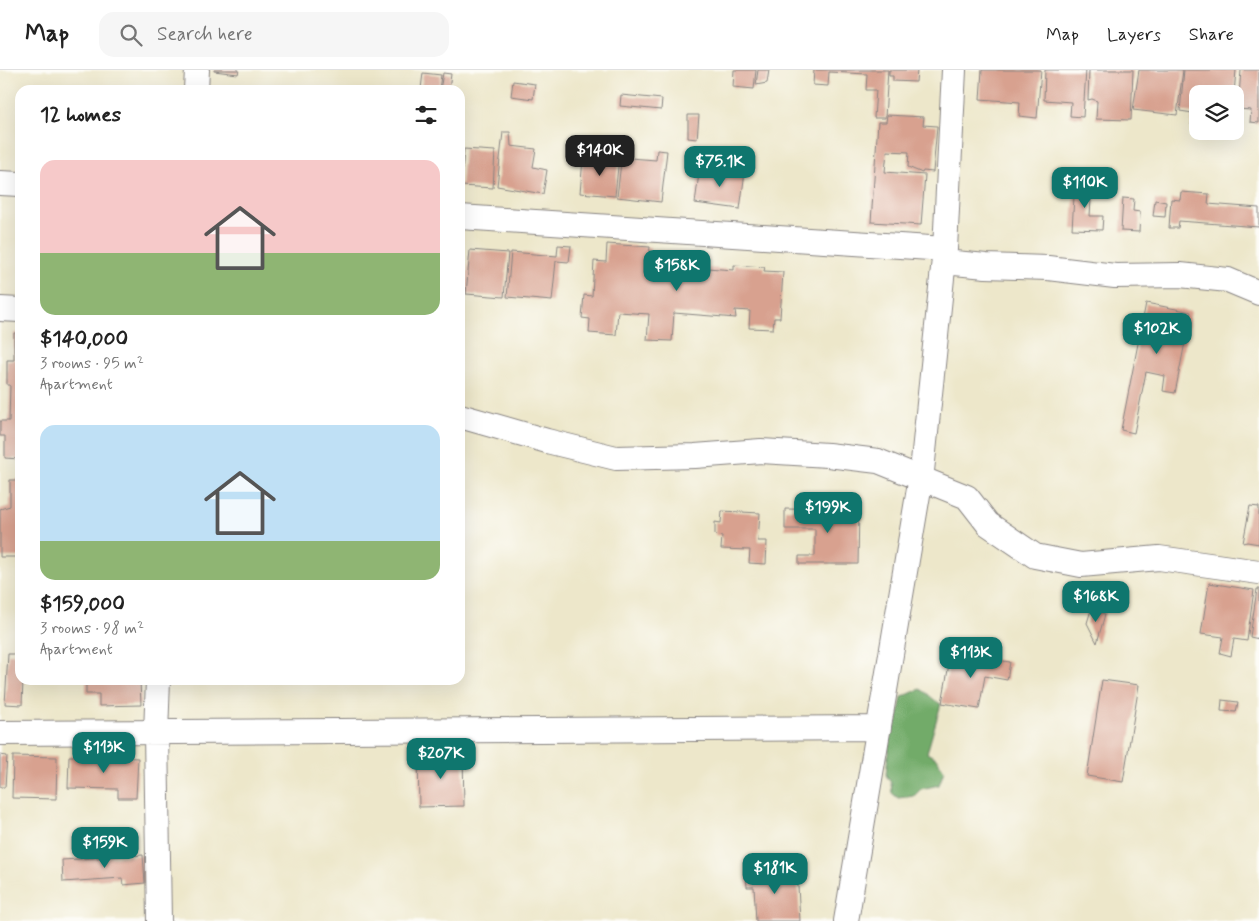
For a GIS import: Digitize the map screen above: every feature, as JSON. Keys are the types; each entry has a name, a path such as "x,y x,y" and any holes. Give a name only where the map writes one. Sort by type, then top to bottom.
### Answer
{"street":[{"path":"196,85 197,70"},
{"path":"846,921 921,478 945,255 954,70"},
{"path":"0,183 15,184"},
{"path":"465,217 945,255 986,266 1048,268 1115,276 1180,275 1228,280 1259,293"},
{"path":"0,309 15,310"},
{"path":"465,417 616,458 695,456 761,451 878,461 967,497 988,524 1035,556 1081,565 1159,558 1259,572"},
{"path":"158,685 156,733 159,921"},
{"path":"0,733 879,728"}],"green space":[{"path":"920,689 941,704 927,753 937,759 944,771 939,785 921,789 914,796 898,798 892,793 891,783 886,775 889,743 897,722 902,697"}],"building":[{"path":"214,70 239,70 238,74"},
{"path":"734,70 756,70 754,89 733,87"},
{"path":"758,70 769,70 767,83 756,85"},
{"path":"814,70 888,70 885,118 874,118 876,90 866,90 867,74 829,72 828,86 813,85"},
{"path":"889,70 917,70 916,82 893,81 893,76 889,76"},
{"path":"982,70 1041,70 1037,118 1019,116 1020,102 980,99"},
{"path":"1045,70 1086,70 1083,117 1070,116 1071,102 1044,100"},
{"path":"1089,70 1133,70 1131,120 1096,119 1097,101 1088,100"},
{"path":"1139,70 1183,70 1177,115 1133,110"},
{"path":"1184,70 1236,70 1235,85 1189,85 1189,112 1180,111"},
{"path":"1241,70 1259,70 1259,123 1250,122 1251,110 1244,109 1244,85 1240,85"},
{"path":"423,73 441,75 440,85 422,85"},
{"path":"443,73 451,74 450,85 441,85"},
{"path":"513,81 535,84 533,99 511,96"},
{"path":"621,95 662,99 661,110 620,106"},
{"path":"688,115 699,115 697,139 688,138"},
{"path":"887,115 924,117 923,125 937,126 933,172 923,171 922,173 908,167 909,152 887,151 885,172 925,175 921,225 871,222 878,122 886,122"},
{"path":"503,132 510,132 511,146 536,149 533,167 547,170 543,194 497,186"},
{"path":"623,145 632,146 630,158 656,160 657,150 667,151 661,202 617,197"},
{"path":"465,149 495,151 493,188 465,186"},
{"path":"613,156 619,157 615,196 580,193 583,159 613,162"},
{"path":"700,166 745,172 740,209 695,203"},
{"path":"1075,181 1092,182 1090,216 1103,216 1102,230 1072,229"},
{"path":"1181,192 1209,194 1208,204 1259,208 1259,227 1179,221 1178,228 1169,228 1171,199 1180,200"},
{"path":"1123,198 1134,199 1133,211 1140,212 1139,232 1121,231"},
{"path":"1155,200 1166,202 1165,217 1153,216"},
{"path":"607,244 650,247 648,266 679,268 679,261 707,263 707,268 734,270 734,265 765,267 764,271 783,272 780,318 774,318 773,329 749,328 750,311 735,310 736,318 674,313 672,341 647,340 649,314 618,312 616,335 589,333 590,319 582,318 584,295 592,296 594,261 606,262"},
{"path":"558,245 571,246 569,262 556,261 552,301 507,297 511,252 557,256"},
{"path":"470,250 508,253 504,297 466,294"},
{"path":"1146,303 1191,312 1175,393 1163,391 1165,376 1146,372 1134,433 1121,430"},
{"path":"15,333 15,459 5,458 5,436 0,436 0,421 9,421 10,385 7,385 7,360 14,360"},
{"path":"10,480 15,480 15,557 0,557 0,509 10,506"},
{"path":"1250,506 1259,507 1259,544 1243,543"},
{"path":"785,509 859,510 858,564 799,564 799,556 815,556 815,529 785,529"},
{"path":"722,511 760,513 758,541 767,541 766,564 749,563 750,550 721,549 722,536 715,535 715,522 721,523"},
{"path":"1209,583 1254,590 1247,641 1234,639 1231,656 1220,653 1223,637 1201,634"},
{"path":"1257,589 1259,589 1259,639 1250,637"},
{"path":"1091,610 1105,614 1097,643 1087,623"},
{"path":"951,653 1010,662 1007,680 985,676 979,709 942,703"},
{"path":"8,654 15,654 15,685 23,685 22,705 5,704"},
{"path":"1102,680 1139,685 1123,782 1087,776"},
{"path":"86,685 140,685 141,705 99,706 99,694 86,694"},
{"path":"1222,700 1238,702 1236,712 1221,711"},
{"path":"418,754 463,754 464,806 419,807"},
{"path":"0,755 7,756 5,787 0,787"},
{"path":"13,756 57,757 56,799 12,798"},
{"path":"69,756 138,758 136,798 118,798 118,789 68,788"},
{"path":"143,855 145,883 123,885 122,878 63,882 62,860"},
{"path":"797,869 800,921 756,921 754,887 747,887 746,872"}]}
